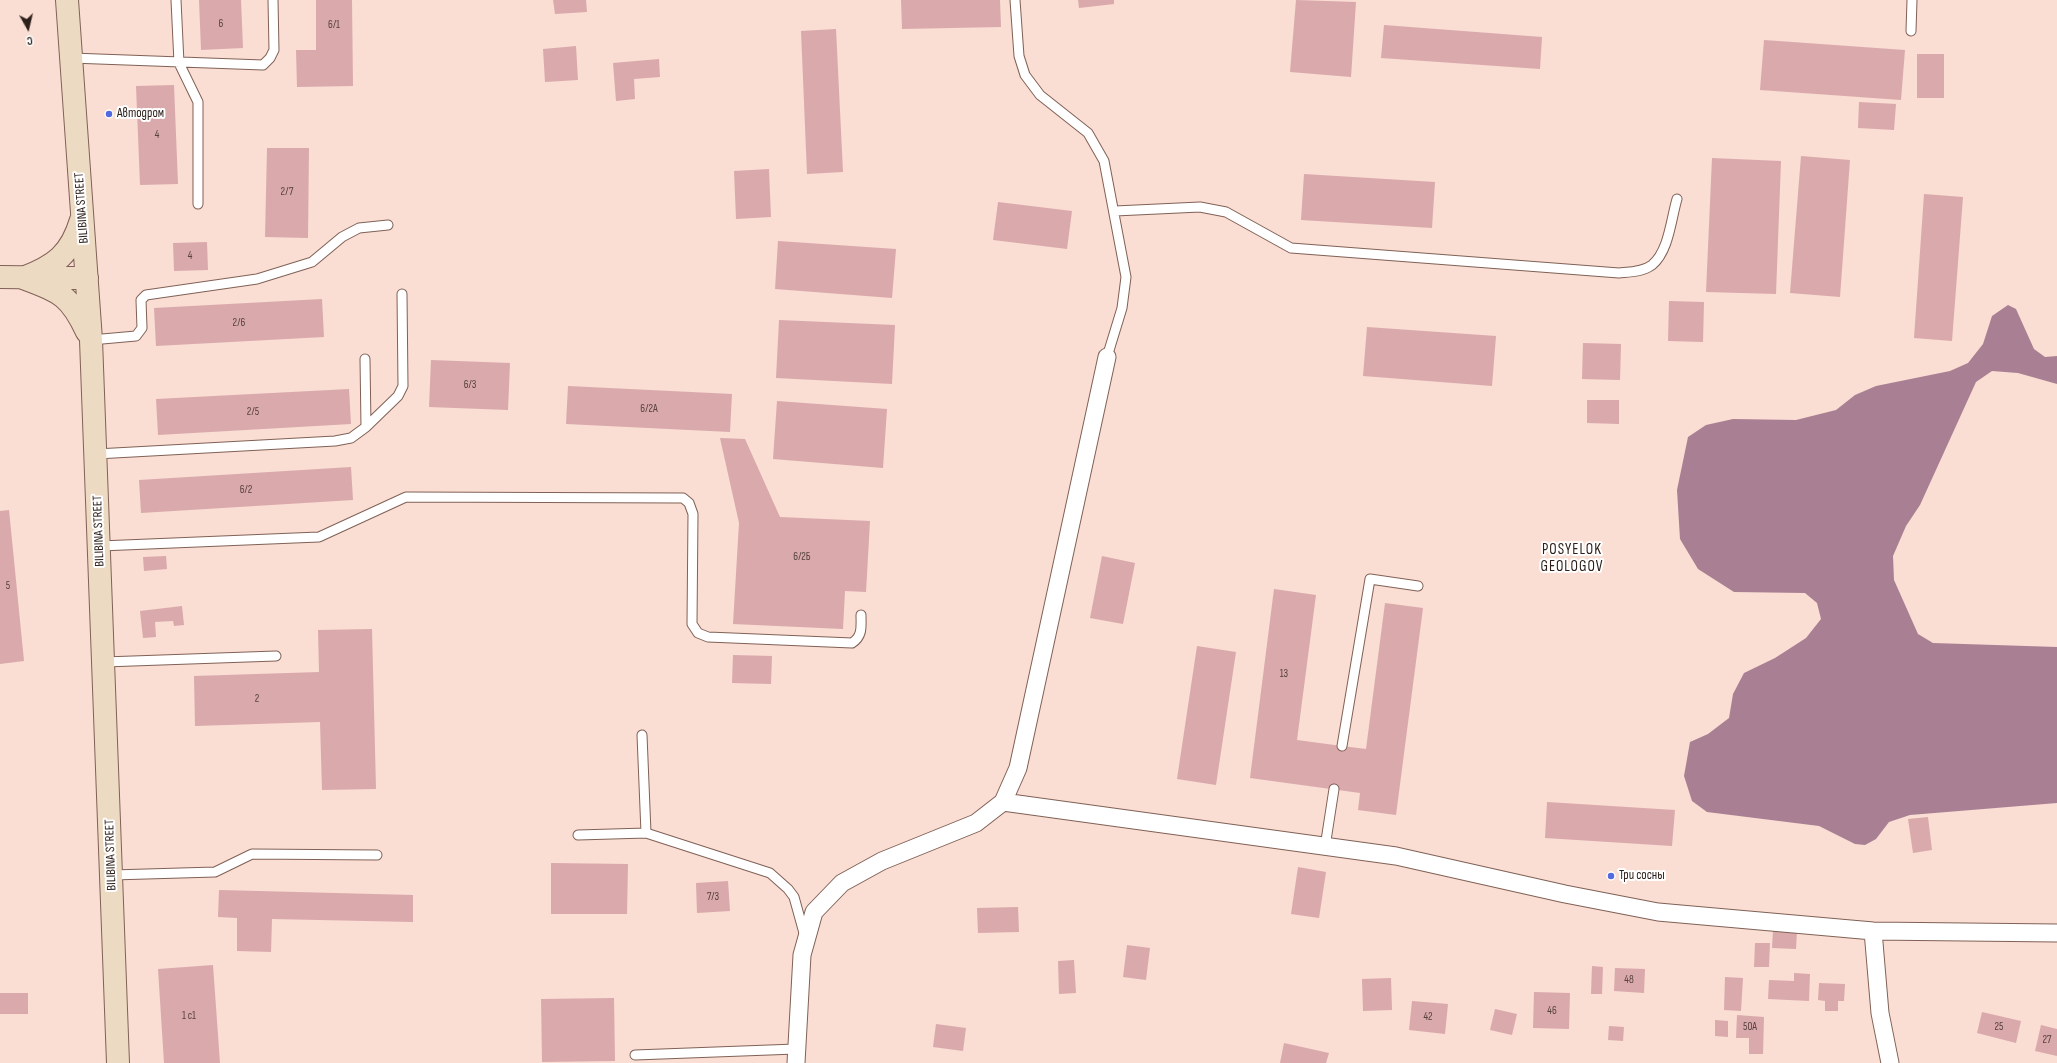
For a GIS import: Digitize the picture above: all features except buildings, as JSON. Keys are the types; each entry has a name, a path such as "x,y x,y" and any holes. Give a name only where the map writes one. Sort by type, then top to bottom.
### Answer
{"main road":[{"name":"BILIBINA STREET","path":"67,0 91,340 100,546 118,1063"},
{"path":"23,278 51,265 62,257 77,234 83,215"},
{"path":"0,277 87,278"},
{"path":"23,278 65,296 80,317 91,340"}],"street":[{"path":"796,1056 802,955 814,912 842,883 882,861 976,823 1003,802 1018,768 1107,357"},
{"path":"1003,802 1396,856 1565,894 1658,912 1873,931 2057,933"},
{"path":"1873,931 1880,1012 1890,1063"}],"lane":[{"path":"176,0 179,63 198,102 198,204"},
{"path":"71,58 263,65 270,58 274,50 273,0"},
{"path":"1016,0 1019,56 1024,75 1040,95 1088,133 1104,161 1115,212 1126,277 1122,308 1107,357"},
{"path":"1912,0 1912,31"},
{"path":"1115,212 1200,207 1226,212 1291,248 1619,273 1637,271 1651,265 1663,250 1677,199"},
{"path":"91,340 136,336 142,328 141,300 146,295 257,279 312,262 342,237 359,228 388,225"},
{"path":"96,454 335,441 351,438 366,427 398,396 403,386 402,294"},
{"path":"365,358 366,427"},
{"path":"100,546 318,538 406,497 683,498 689,503 693,514 692,624 698,633 708,637 852,643 858,639 861,632 861,614"},
{"path":"1342,746 1370,579 1418,586"},
{"path":"104,662 276,656"},
{"path":"642,735 646,833"},
{"path":"1325,847 1334,789"},
{"path":"578,835 646,833 770,873 788,889 794,897 801,915 806,941"},
{"path":"112,875 215,872 252,854 377,855"},
{"path":"635,1055 796,1056"}],"shaded area":[{"path":"2008,305 2016,309 2034,349 2045,357 2057,356 2057,384 2018,373 1992,371 1976,382 1920,505 1906,526 1893,556 1894,580 1918,634 1933,643 2057,647 2057,803 1910,815 1889,822 1876,839 1865,845 1855,844 1819,826 1707,812 1692,801 1684,776 1690,742 1708,734 1729,718 1733,694 1744,673 1775,658 1806,638 1821,619 1817,603 1805,593 1734,592 1698,569 1680,539 1677,490 1688,437 1706,425 1733,419 1796,420 1836,410 1855,395 1876,386 1950,371 1968,363 1983,344 1992,316"}],"place":[{"name":"Автодром","path":"109,114"},
{"name":"Три сосны","path":"1611,876"}],"district":[{"name":"POSYELOK GEOLOGOV","path":"1572,558"}]}
